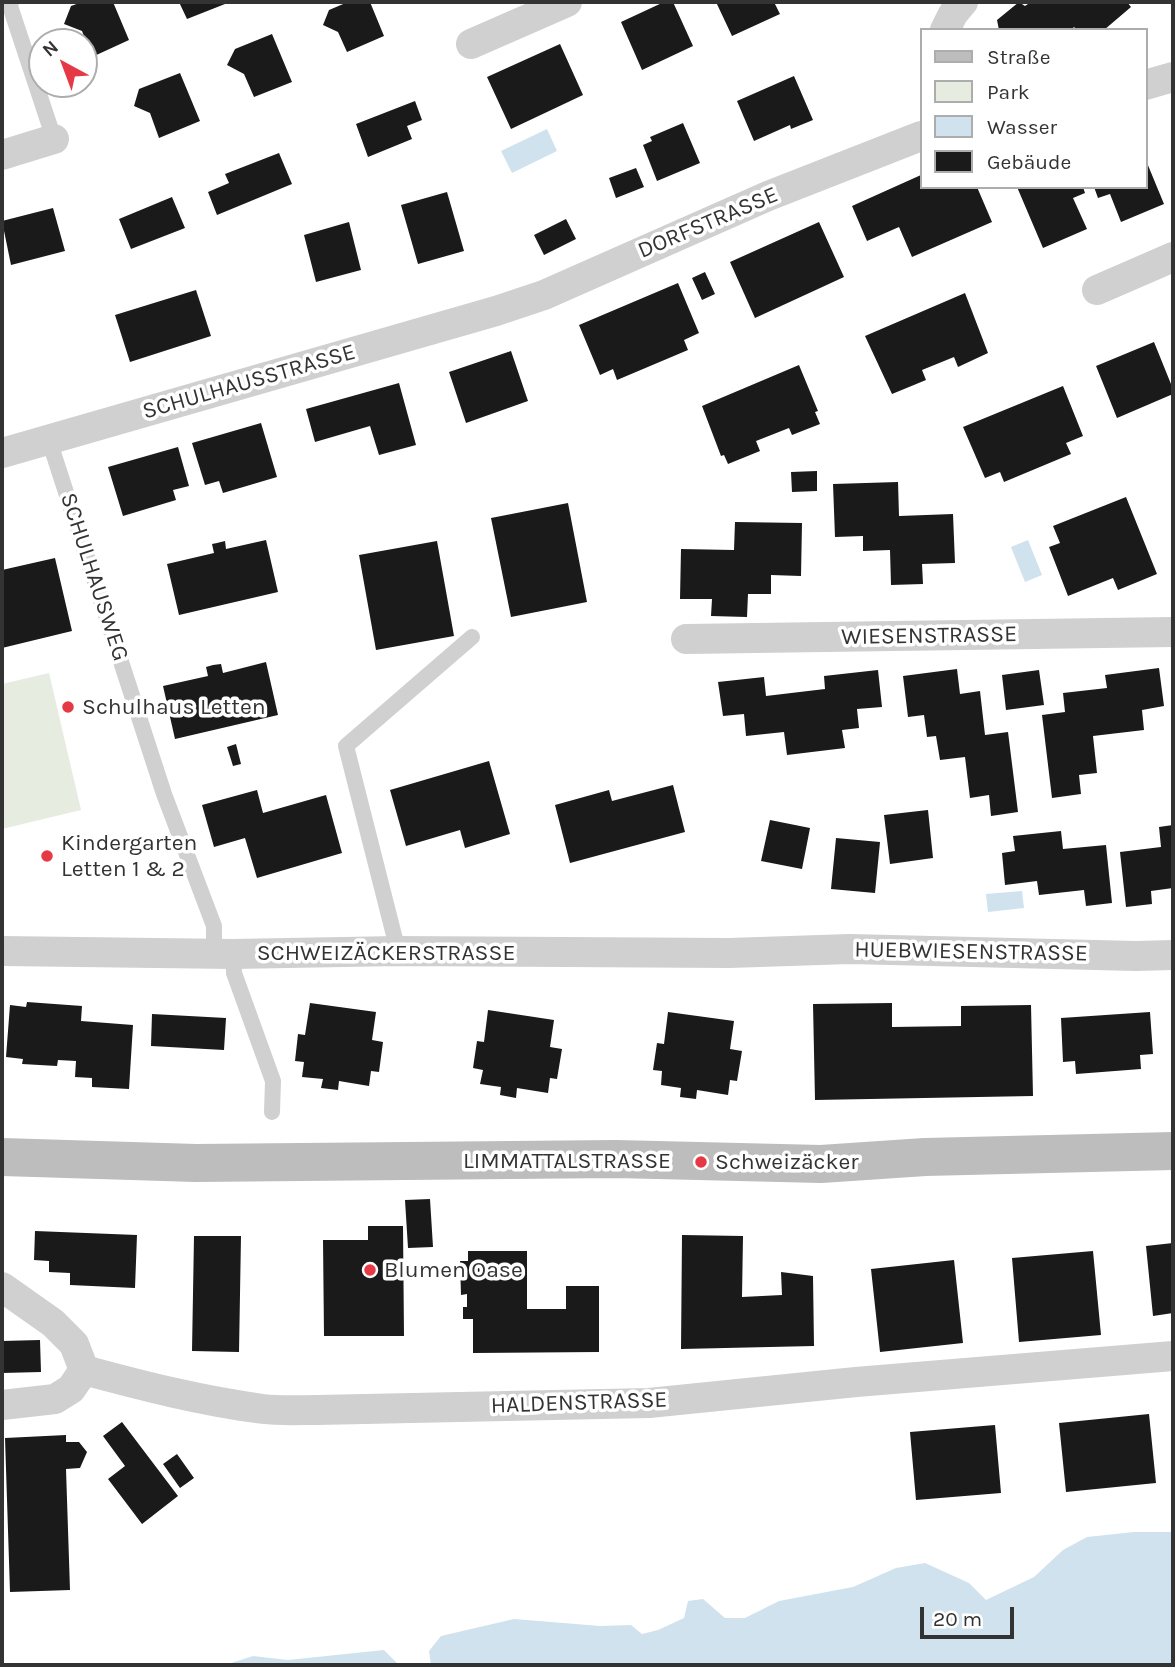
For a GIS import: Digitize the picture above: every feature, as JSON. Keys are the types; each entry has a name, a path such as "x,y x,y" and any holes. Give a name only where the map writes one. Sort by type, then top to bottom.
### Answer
{"main road":[{"name":"LIMMATTALSTRASSE","path":"2,1157 196,1163 616,1159 821,1164 925,1157 1173,1151"}],"street":[{"path":"471,44 567,2"},
{"path":"946,28 953,13 963,2"},
{"path":"1147,84 1173,77"},
{"name":"DORFSTRASSE","path":"496,311 544,295 768,196 920,136"},
{"path":"2,155 54,139"},
{"path":"1097,289 1173,257"},
{"name":"SCHULHAUSSTRASSE","path":"2,453 496,311"},
{"name":"WIESENSTRASSE","path":"686,639 1173,632"},
{"name":"HUEBWIESENSTRASSE","path":"769,953 850,949 1173,955"},
{"name":"SCHWEIZÄCKERSTRASSE","path":"2,951 224,954 398,951 769,953"},
{"path":"2,1287 53,1323 74,1344 84,1370 71,1389 55,1399 2,1405"},
{"name":"HALDENSTRASSE","path":"84,1370 210,1401 266,1409 317,1410 649,1403 856,1382 1173,1356"}],"lane":[{"path":"11,4 54,139"},
{"name":"SCHULHAUSWEG","path":"50,440 164,794 273,1081 272,1112"},
{"path":"398,951 346,746 472,637"}],"green space":[{"path":"49,673 81,810 2,829 2,684"}],"water":[{"path":"547,129 557,151 512,173 501,151"},
{"path":"1028,540 1042,575 1025,582 1011,547"},
{"path":"1022,891 1024,908 988,912 986,894"},
{"path":"1134,1532 1173,1532 1173,1665 431,1665 429,1651 441,1636 514,1619 600,1626 631,1625 642,1634 684,1618 688,1601 703,1599 725,1618 745,1618 779,1601 853,1587 896,1568 925,1563 969,1583 986,1600 1034,1577 1063,1550 1087,1537"},
{"path":"384,1650 399,1665 225,1665 253,1656 288,1660"}],"building":[{"path":"82,2 113,2 129,40 98,54 98,28 74,28 64,24 71,6"},
{"path":"179,2 224,2 225,4 187,19"},
{"path":"348,2 370,2 384,36 347,52 338,32 323,25 329,10"},
{"path":"664,2 673,2 693,46 642,70 621,22"},
{"path":"716,2 774,2 780,14 732,36"},
{"path":"1019,2 1025,6 1031,2 1127,2 1131,7 1106,28 999,28 997,20"},
{"path":"272,34 292,82 254,97 244,74 227,65 235,49"},
{"path":"560,44 583,95 511,129 487,77"},
{"path":"180,73 200,121 159,138 150,113 134,106 139,89"},
{"path":"794,76 813,120 791,129 790,125 754,141 737,101"},
{"path":"415,101 422,120 407,126 412,139 368,157 356,124"},
{"path":"683,123 700,163 657,181 643,145 652,141 650,137"},
{"path":"279,153 292,184 217,215 208,192 229,183 225,174"},
{"path":"1147,163 1164,204 1121,222 1110,194 1098,198 1095,189 1147,189"},
{"path":"636,168 644,187 616,198 609,178"},
{"path":"920,175 920,189 978,189 992,222 912,257 899,227 867,241 852,206"},
{"path":"1018,189 1084,189 1085,193 1073,198 1087,229 1043,248"},
{"path":"447,192 464,251 418,264 401,205"},
{"path":"172,197 185,228 131,249 119,219"},
{"path":"53,208 65,251 11,265 2,221"},
{"path":"566,219 576,239 544,255 534,235"},
{"path":"349,222 361,270 316,282 304,235"},
{"path":"819,222 844,277 755,318 730,262"},
{"path":"705,272 715,294 702,300 692,278"},
{"path":"678,283 699,333 684,340 688,350 617,380 613,369 600,375 579,325"},
{"path":"196,290 211,336 130,362 115,315"},
{"path":"965,293 988,353 958,367 954,357 922,370 926,380 892,394 865,336"},
{"path":"1154,342 1173,394 1117,418 1096,366"},
{"path":"511,351 528,401 466,423 449,372"},
{"path":"799,365 818,411 815,412 820,424 792,435 789,428 756,441 760,451 728,464 724,455 721,456 702,406"},
{"path":"399,383 416,445 379,455 370,426 315,442 306,409"},
{"path":"1063,386 1083,436 1066,443 1071,454 1004,482 1000,472 985,478 963,427"},
{"path":"261,423 277,477 223,493 219,481 205,485 192,443"},
{"path":"178,447 189,486 173,490 176,500 123,516 108,467"},
{"path":"817,471 817,491 792,492 791,472"},
{"path":"898,482 899,516 953,514 955,563 922,564 923,584 891,585 890,550 863,551 863,536 835,537 833,484"},
{"path":"1126,497 1157,574 1118,590 1113,578 1068,596 1049,547 1060,543 1053,526"},
{"path":"568,503 587,602 511,617 491,518"},
{"path":"735,522 802,523 801,576 771,575 771,594 748,594 747,617 711,616 712,599 680,599 681,549 734,550"},
{"path":"266,540 278,592 179,615 167,564 214,553 212,544 225,541 226,549"},
{"path":"437,541 454,636 376,650 359,555"},
{"path":"55,558 72,631 2,648 2,570"},
{"path":"266,662 278,715 175,739 163,686 208,676 206,667 213,665 221,664 223,673"},
{"path":"1159,668 1164,706 1142,710 1144,730 1093,736 1097,773 1079,775 1081,794 1052,798 1042,715 1065,712 1063,693 1107,688 1105,675"},
{"path":"957,669 960,694 980,691 985,735 1008,732 1018,812 991,816 989,795 970,798 965,757 940,760 936,736 927,737 924,715 908,717 903,676"},
{"path":"878,670 882,707 857,709 859,728 842,730 845,748 787,755 784,732 746,736 744,714 723,716 718,682 764,677 766,696 825,689 824,676"},
{"path":"1039,670 1044,705 1006,710 1002,675"},
{"path":"236,744 241,764 233,766 227,747"},
{"path":"489,761 510,834 465,848 460,830 406,846 390,790"},
{"path":"673,785 685,832 570,863 555,805 609,790 612,801"},
{"path":"257,790 263,813 326,795 342,853 257,878 245,838 214,847 202,805"},
{"path":"928,810 933,858 890,864 884,815"},
{"path":"770,820 810,828 802,869 761,861"},
{"path":"1173,825 1173,888 1151,891 1152,904 1126,907 1120,852 1161,847 1159,827"},
{"path":"1061,831 1063,849 1106,845 1112,903 1086,906 1084,890 1039,895 1037,881 1005,885 1002,853 1015,851 1013,836"},
{"path":"836,838 880,842 875,893 831,889"},
{"path":"27,1002 82,1006 81,1021 133,1025 129,1089 92,1087 92,1078 75,1077 76,1061 58,1060 57,1066 22,1064 23,1059 6,1057 10,1005 26,1007"},
{"path":"310,1003 376,1012 372,1040 383,1042 379,1072 371,1071 369,1086 339,1081 338,1090 321,1088 323,1079 302,1077 304,1062 295,1061 298,1034 305,1035"},
{"path":"892,1003 892,1027 961,1026 961,1006 1031,1005 1033,1096 815,1100 813,1004"},
{"path":"488,1010 554,1020 550,1047 562,1049 557,1079 550,1078 548,1093 517,1088 516,1098 500,1095 501,1087 480,1084 483,1070 473,1068 477,1041 484,1042"},
{"path":"668,1012 734,1021 730,1049 742,1051 737,1081 730,1080 728,1095 697,1090 696,1099 680,1097 681,1088 661,1085 662,1071 653,1070 657,1043 664,1044"},
{"path":"1150,1012 1153,1054 1140,1055 1141,1069 1076,1074 1075,1061 1063,1062 1061,1018"},
{"path":"152,1014 226,1018 224,1050 151,1046"},
{"path":"430,1199 433,1247 408,1248 405,1200"},
{"path":"368,1226 403,1226 404,1336 324,1336 323,1240 368,1240"},
{"path":"35,1231 137,1235 135,1288 70,1285 70,1273 49,1272 49,1261 34,1260"},
{"path":"682,1235 743,1236 742,1297 782,1295 781,1272 813,1276 814,1346 681,1349"},
{"path":"194,1236 241,1236 239,1352 192,1351"},
{"path":"1173,1243 1173,1313 1153,1316 1146,1246"},
{"path":"468,1251 527,1251 527,1309 566,1309 566,1286 599,1286 599,1352 473,1353 473,1319 463,1319 467,1294 461,1295 460,1261 468,1261"},
{"path":"1093,1251 1101,1335 1019,1342 1012,1258"},
{"path":"954,1260 963,1343 880,1352 871,1269"},
{"path":"40,1340 41,1372 2,1373 2,1341"},
{"path":"1149,1414 1156,1483 1066,1492 1059,1423"},
{"path":"122,1422 178,1496 142,1524 108,1479 125,1466 103,1436"},
{"path":"995,1425 1001,1493 916,1500 910,1432"},
{"path":"66,1435 66,1442 79,1442 87,1452 80,1468 66,1469 70,1590 10,1592 5,1438"},
{"path":"177,1454 194,1478 180,1488 163,1464"}],"place":[{"name":"Schulhaus Letten","path":"68,707"},
{"name":"Kindergarten Letten 1 & 2","path":"47,856"},
{"name":"Schweizäcker","path":"701,1162"},
{"name":"Blumen Oase","path":"370,1270"}]}
